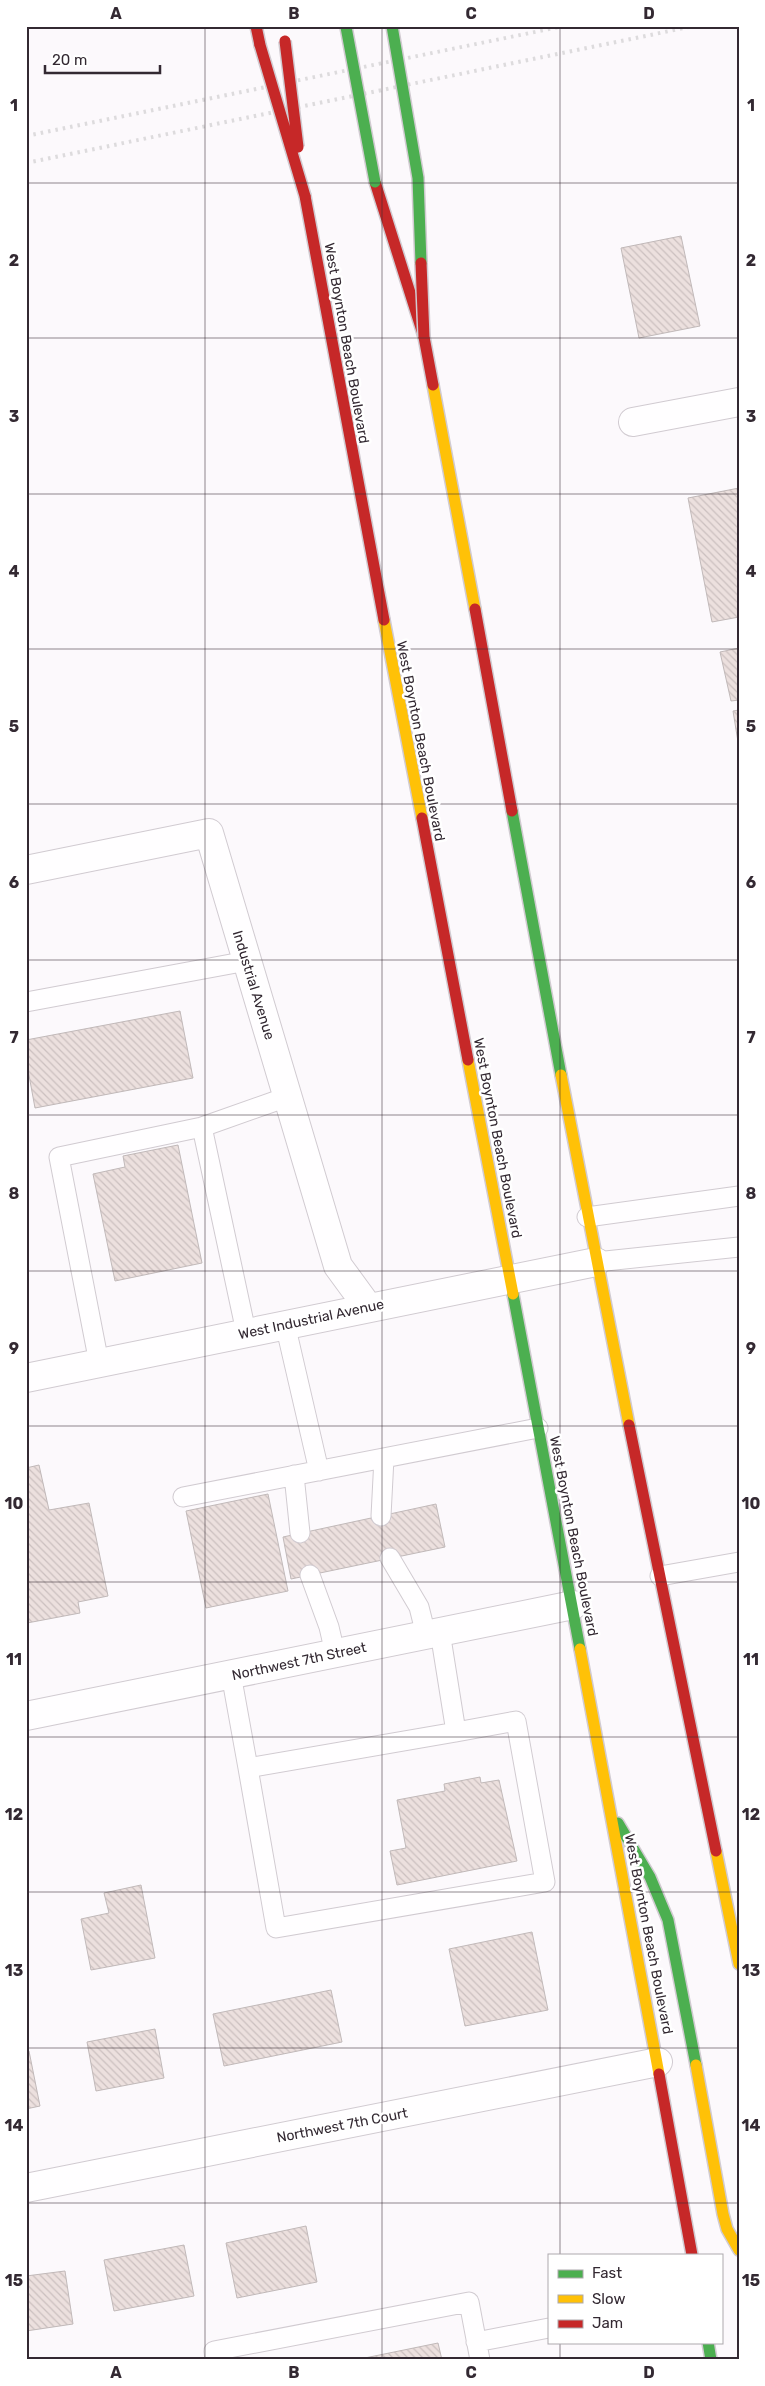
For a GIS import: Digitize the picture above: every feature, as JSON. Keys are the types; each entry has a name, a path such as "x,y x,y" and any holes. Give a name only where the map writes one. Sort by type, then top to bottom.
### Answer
{"main road":[{"path":"256,26 305,196"},
{"name":"West Boynton Beach Boulevard","path":"282,26 305,196 355,471 448,965 573,1606 692,2254"},
{"path":"392,26 418,178 424,337 444,454 587,1217 660,1576 736,1932 739,1964"},
{"path":"346,27 375,182 424,337"},
{"path":"611,1811 646,1866 665,1908 672,1936 723,2214 727,2229 739,2250"},
{"path":"708,2344 711,2360"}],"street":[{"path":"633,422 739,402"},
{"name":"Industrial Avenue","path":"26,870 208,833 338,1266 368,1307"},
{"name":"West Industrial Avenue","path":"26,1378 596,1262"},
{"name":"Northwest 7th Street","path":"26,1716 573,1606"},
{"name":"Northwest 7th Court","path":"26,2188 658,2062"}],"lane":[{"path":"26,1002 247,961"},
{"path":"98,1363 59,1157 202,1127 288,1097"},
{"path":"202,1127 246,1332"},
{"path":"587,1217 739,1196"},
{"path":"596,1262 739,1247"},
{"path":"285,1324 319,1471"},
{"path":"183,1497 538,1428"},
{"path":"382,1516 384,1458"},
{"path":"294,1475 300,1533"},
{"path":"390,1558 433,1634 456,1732"},
{"path":"660,1576 739,1562"},
{"path":"310,1575 329,1627 335,1653"},
{"path":"231,1674 276,1928 545,1882 516,1721 248,1768"},
{"path":"215,2360 214,2351 469,2302 478,2351 548,2328"}],"building":[{"path":"681,236 700,326 639,338 621,248"},
{"path":"739,488 739,617 712,622 688,498"},
{"path":"739,648 739,700 731,701 720,652"},
{"path":"739,710 739,748 733,711"},
{"path":"180,1011 193,1078 35,1108 26,1059 26,1040"},
{"path":"178,1145 202,1263 115,1281 93,1174 125,1167 123,1156"},
{"path":"39,1465 49,1510 89,1503 108,1596 78,1602 80,1613 27,1623 26,1468"},
{"path":"268,1494 288,1591 206,1608 186,1511"},
{"path":"436,1504 445,1547 291,1579 283,1537"},
{"path":"480,1777 481,1783 499,1780 517,1861 397,1885 390,1851 406,1848 397,1800 445,1791 444,1784"},
{"path":"141,1885 155,1958 91,1970 81,1919 109,1913 104,1893"},
{"path":"532,1932 548,2010 465,2026 449,1949"},
{"path":"331,1990 342,2042 224,2066 213,2014"},
{"path":"155,2029 164,2078 96,2091 87,2042"},
{"path":"29,2051 40,2106 26,2109 26,2052"},
{"path":"306,2226 317,2282 237,2298 226,2243"},
{"path":"184,2245 194,2296 114,2311 104,2260"},
{"path":"65,2271 73,2324 26,2331 26,2276"},
{"path":"438,2343 442,2360 355,2360"}],"railway":[{"path":"26,136 564,26"},
{"path":"26,163 694,26"}],"traffic: fast":[{"path":"392,26 418,178 421,263"},
{"path":"346,27 375,182"},
{"path":"512,811 561,1075"},
{"path":"513,1294 580,1649"},
{"path":"618,1823 650,1877 668,1920 696,2065"},
{"path":"708,2344 711,2360"}],"traffic: slow":[{"path":"433,385 475,609"},
{"path":"384,620 422,818"},
{"path":"468,1060 513,1294"},
{"path":"561,1075 629,1425"},
{"path":"580,1649 659,2074"},
{"path":"716,1851 739,1964"},
{"path":"696,2065 723,2214 727,2229 739,2250"}],"traffic: jam":[{"path":"256,26 260,45"},
{"path":"285,41 298,147"},
{"path":"260,45 305,196"},
{"path":"375,182 424,337 433,385"},
{"path":"305,196 384,620"},
{"path":"421,263 424,337"},
{"path":"475,609 512,811"},
{"path":"422,818 468,1060"},
{"path":"629,1425 716,1851"},
{"path":"659,2074 692,2254"}]}
